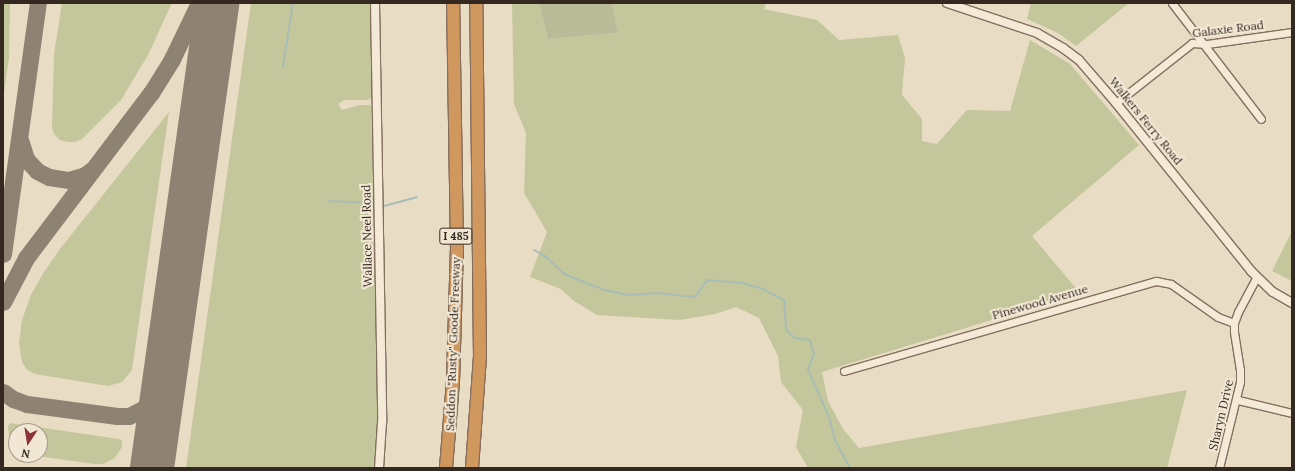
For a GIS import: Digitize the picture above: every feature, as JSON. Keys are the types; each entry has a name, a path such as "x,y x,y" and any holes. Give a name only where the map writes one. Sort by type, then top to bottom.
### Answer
{"highway":[{"name":"Seddon \"Rusty\" Goode Freeway","path":"446,468 454,381 457,250 453,3"},
{"name":"Seddon \"Rusty\" Goode Freeway","path":"472,468 480,356 476,3"}],"street":[{"name":"Wallace Neel Road","path":"375,3 382,422 379,468"},
{"name":"Walkers Ferry Road","path":"947,3 1017,25 1052,40 1084,65 1257,277 1273,292 1292,303"},
{"path":"1172,3 1261,119"},
{"name":"Galaxie Road","path":"1116,103 1189,44 1195,42 1203,43 1292,32"},
{"name":"Sharyn Drive","path":"1220,468 1238,400 1240,370 1234,323 1238,312 1257,277"},
{"name":"Pinewood Avenue","path":"844,370 1156,280 1171,284 1218,317 1234,323"},
{"path":"1238,400 1292,414"}],"green space":[{"path":"3,3 10,3 9,58 3,100"},
{"path":"62,3 172,3 148,55 121,100 82,139 75,142 60,140 54,134 52,127 54,54"},
{"path":"251,3 370,3 373,97 367,100 344,100 338,104 342,110 359,105 370,105 373,108 378,407 374,468 186,468"},
{"path":"512,3 539,3 548,39 618,33 612,3 766,3 764,9 817,20 839,40 898,35 905,58 902,95 922,119 922,141 937,144 967,110 1010,111 1030,40 1070,64 1139,145 1032,236 1080,293 822,372 828,401 843,429 859,448 1187,390 1167,468 808,468 796,447 803,410 781,382 778,356 759,318 736,307 715,314 680,320 597,315 574,301 561,289 530,277 547,232 524,193 526,133 514,104"},
{"path":"539,3 612,3 618,33 548,39"},
{"path":"1031,3 1129,3 1076,46 1058,33 1027,19"},
{"path":"169,112 132,370 122,382 108,386 35,374 27,370 22,362 19,343 22,320 31,295 42,275 60,249"},
{"path":"1292,231 1292,281 1272,271"},
{"path":"48,429 122,440 122,447 115,458 103,464 48,458"}],"waterway":[{"path":"283,66 293,3"},
{"path":"384,206 417,197"},
{"path":"329,201 373,203"},
{"path":"534,250 545,256 563,273 605,290 628,295 657,293 695,297 707,280 742,283 763,289 784,300 786,330 795,338 810,340 814,354 808,370 829,417 835,440 850,468"}],"taxiway":[{"path":"3,254 38,3"},
{"path":"3,302 26,258 151,93 172,59 199,3"},
{"path":"20,140 26,159 37,171 49,177 69,180 85,175 92,170"},
{"path":"3,392 13,399 27,404 117,416 129,416 145,408 156,398 165,371"},
{"path":"150,468 153,460"}],"runway":[{"path":"152,468 217,3"}]}
